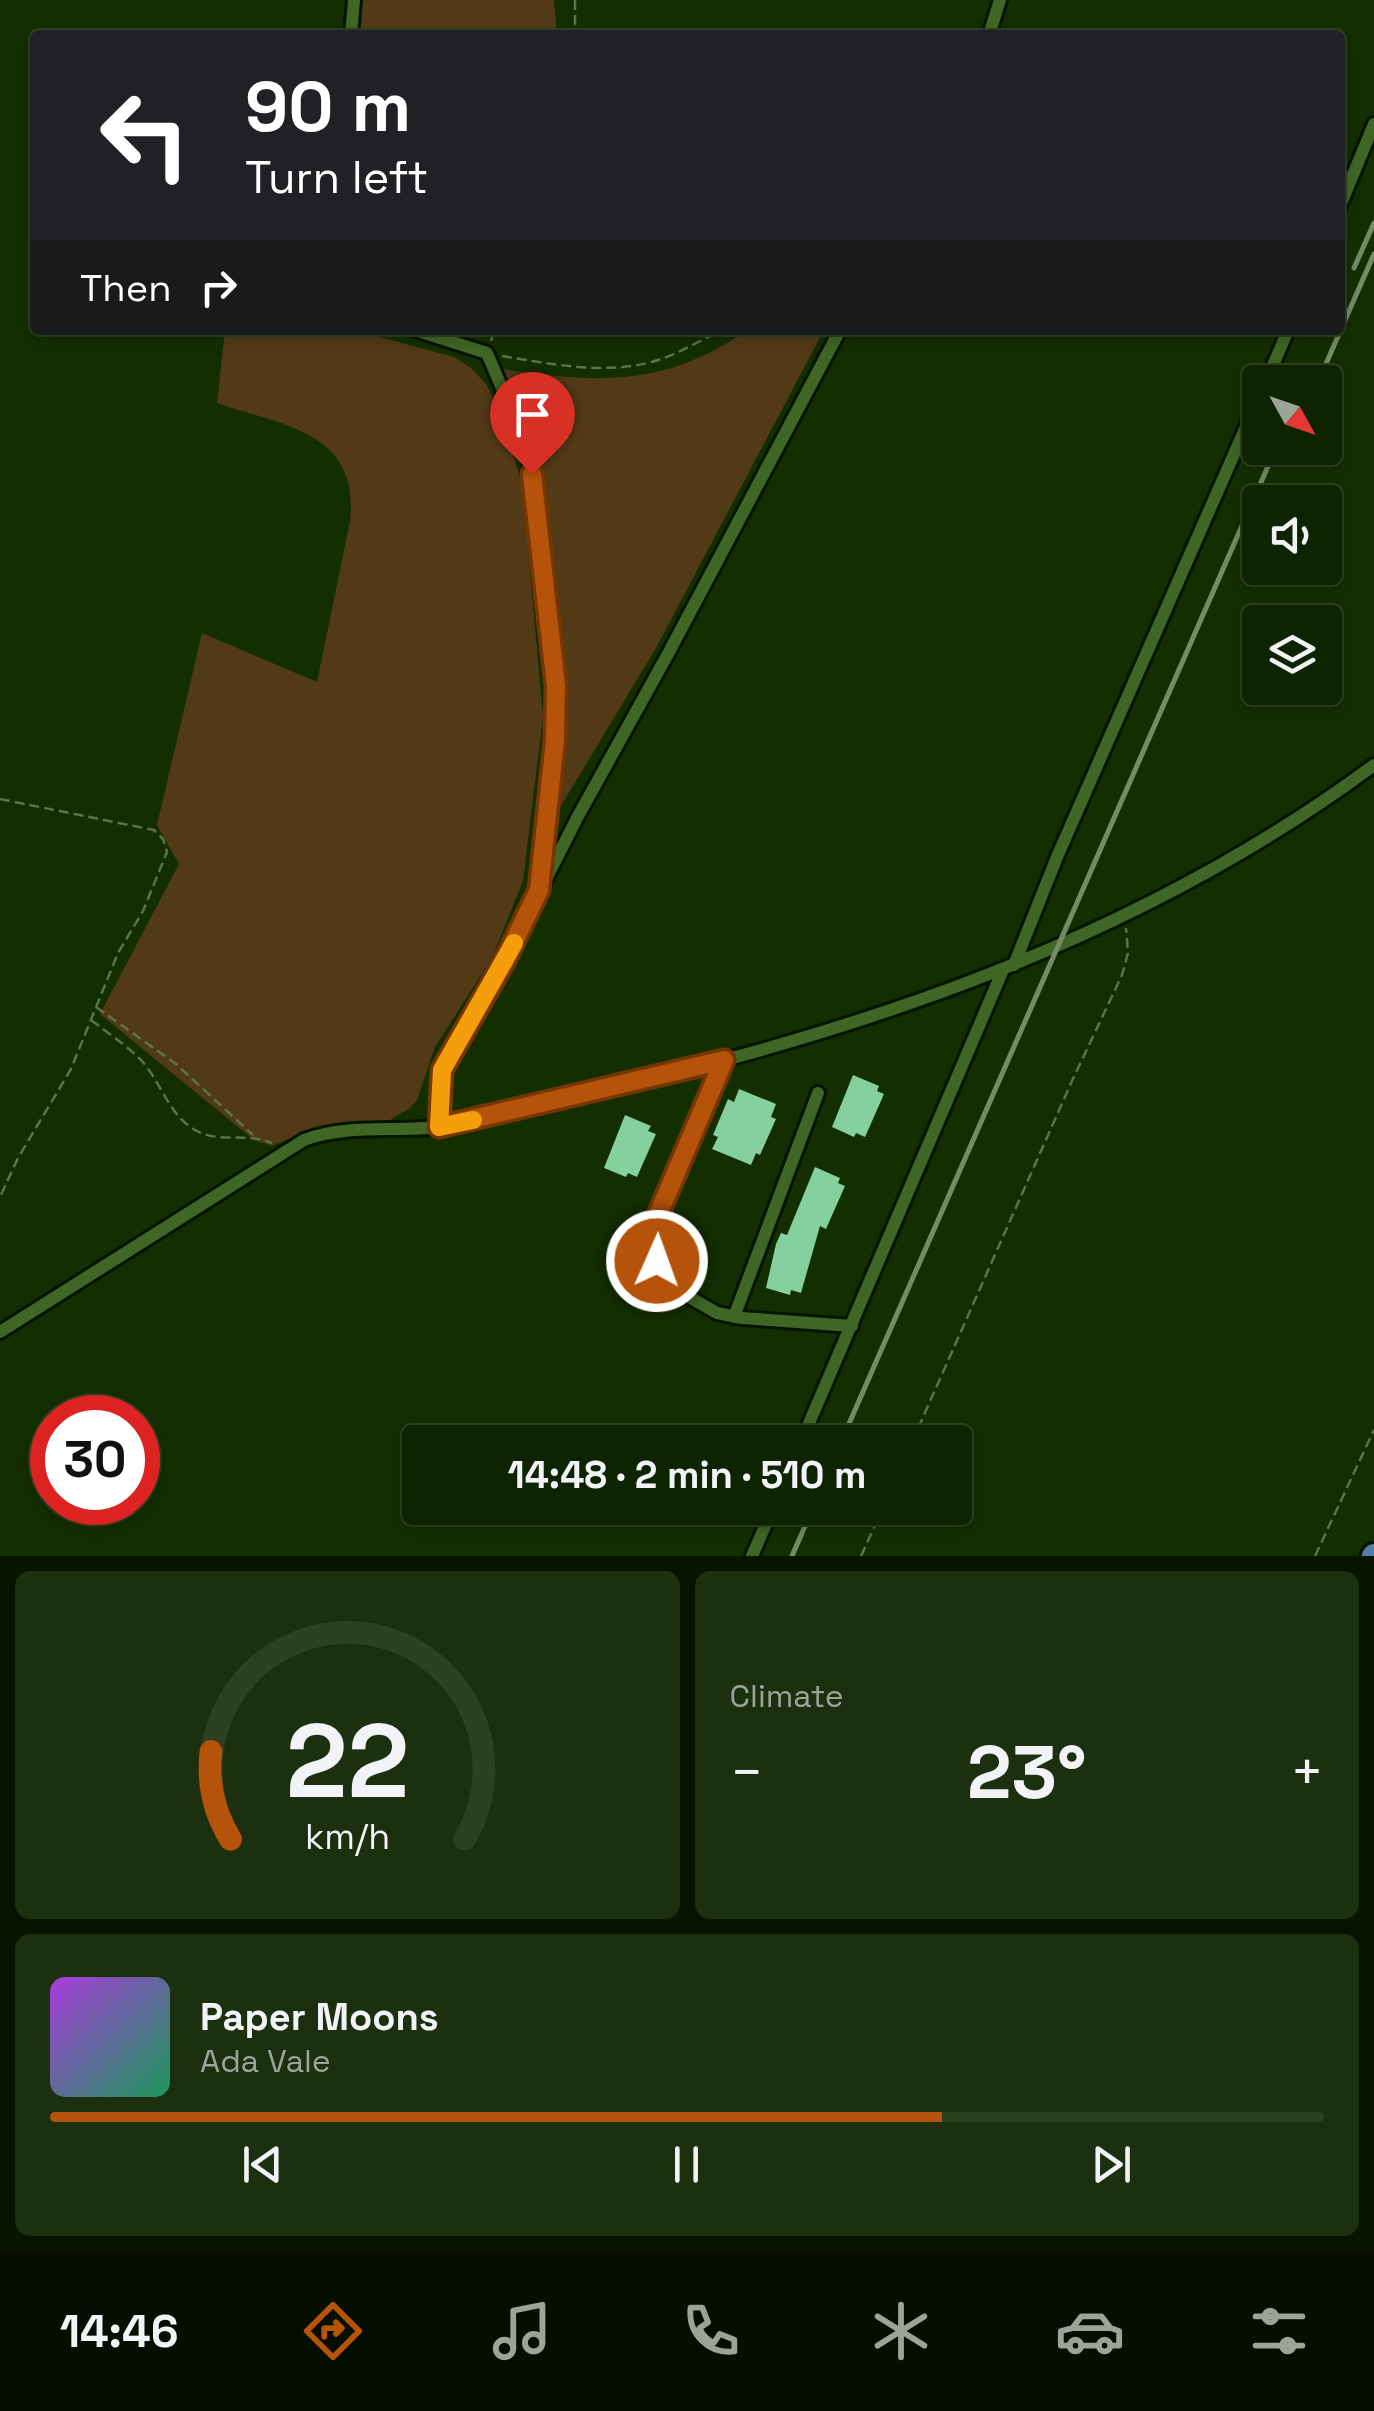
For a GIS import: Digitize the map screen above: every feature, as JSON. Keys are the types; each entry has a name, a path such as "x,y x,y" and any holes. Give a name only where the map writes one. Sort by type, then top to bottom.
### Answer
{"street":[{"path":"351,30 354,0"},
{"path":"991,30 1000,0"},
{"path":"1345,194 1374,124"},
{"path":"431,335 487,353 526,446 537,502 556,716 539,890"},
{"path":"439,1127 442,1070 504,962 837,335"},
{"path":"1273,365 1286,335"},
{"path":"808,1425 1242,437"},
{"path":"0,1332 295,1145 332,1132 439,1127 724,1060 854,1024 1009,968 1122,917 1258,845 1374,765"},
{"path":"724,1060 652,1229 662,1270 684,1294 706,1308 734,1317 852,1326"},
{"path":"734,1317 818,1093"},
{"path":"752,1556 766,1525"}],"path":[{"path":"575,0 576,30"},
{"path":"487,353 551,364 631,366 661,359 711,335"},
{"path":"0,799 154,830 167,852 153,888 118,953 71,1069 18,1158 0,1197"},
{"path":"920,1425 1122,975 1128,941 1122,917"},
{"path":"90,1019 144,1064 184,1122 211,1136 255,1137 176,1064 95,1006"},
{"path":"1315,1556 1374,1430"},
{"path":"861,1556 875,1525"}],"shaded area":[{"path":"358,0 554,0 557,30 355,30"},
{"path":"224,335 379,335 454,357 471,368 486,384 498,409 523,491 543,716 523,881 492,958 435,1047 417,1100 385,1123 308,1131 272,1146 254,1140 100,1014 179,864 157,825 202,633 317,682 350,521 350,491 343,468 330,450 291,427 217,403"},
{"path":"740,335 821,335 656,648 547,829 556,716 536,496 497,368 566,377 627,377 686,363"}],"building":[{"path":"853,1075 879,1086 877,1091 884,1094 865,1137 856,1133 854,1137 832,1127"},
{"path":"739,1089 776,1104 771,1117 776,1119 760,1155 756,1153 751,1165 712,1149 718,1137 713,1135 728,1099 734,1102"},
{"path":"625,1115 651,1126 648,1131 656,1134 637,1177 604,1168"},
{"path":"815,1167 840,1178 838,1183 845,1186 826,1229 820,1226 801,1293 791,1290 790,1295 766,1288 776,1244 781,1233 787,1235"}],"railway":[{"path":"1354,268 1374,223"},
{"path":"1345,320 1374,254"},
{"path":"1325,365 1339,335"},
{"path":"848,1425 1269,465"},
{"path":"792,1556 806,1525"}],"slow traffic":[{"path":"473,1120 439,1127 442,1070 514,943"}],"route":[{"path":"532,474 556,686 555,741 539,890 504,962 442,1070 439,1127 724,1060 652,1229 657,1261"}]}
